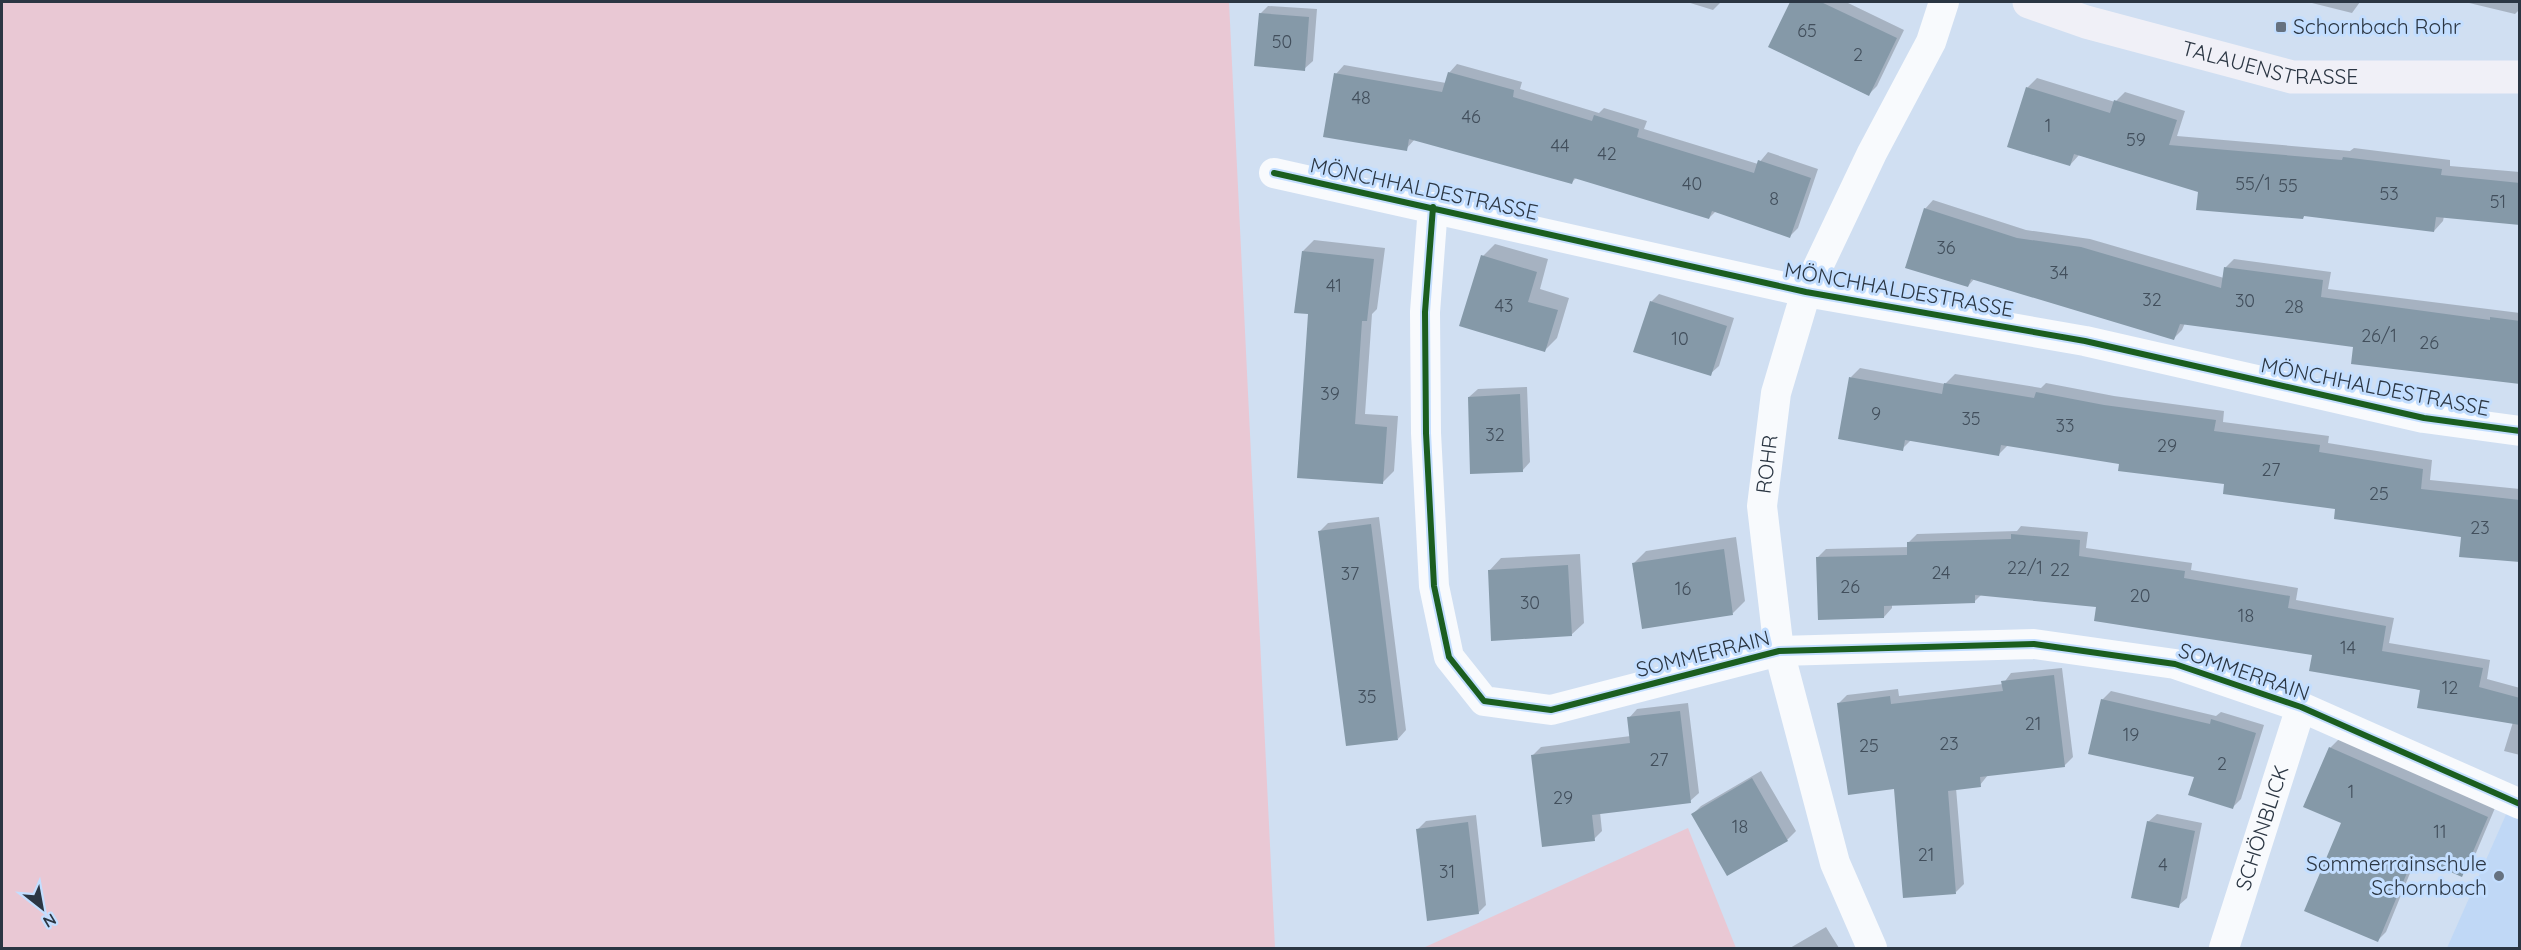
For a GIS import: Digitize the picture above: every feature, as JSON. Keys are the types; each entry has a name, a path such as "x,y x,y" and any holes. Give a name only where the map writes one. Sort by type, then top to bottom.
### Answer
{"street":[{"name":"ROHR","path":"1872,948 1835,863 1779,651 1762,506 1776,393 1806,291 1872,153 1931,42 1944,2"},
{"name":"TALAUENSTRASSE","path":"2029,2 2086,22 2292,77 2520,77"},
{"name":"MÖNCHHALDESTRASSE","path":"1274,173 1806,291 2085,341 2424,418 2520,431"},
{"name":"SOMMERRAIN","path":"1433,207 1425,312 1426,433 1434,586 1449,657 1484,702 1551,710 1779,651 2034,644 2175,664 2301,707 2520,804"},
{"name":"SCHÖNBLICK","path":"2224,948 2301,707"}],"shaded area":[{"path":"2,2 1229,2 1275,948 2,948"},
{"name":"Sommerrainschule Schornbach","path":"2512,801 2519,804 2519,948 2447,948"},
{"path":"1688,828 1736,948 1423,948"}],"building":[{"path":"1790,2 1821,2 1897,38 1869,96 1768,47"},
{"path":"1259,13 1309,17 1305,71 1254,66"},
{"path":"1448,72 1514,90 1513,97 1592,121 1594,115 1639,129 1637,137 1754,173 1758,160 1811,178 1790,238 1712,211 1709,219 1574,178 1572,184 1409,139 1407,151 1323,137 1334,73 1442,92"},
{"path":"2026,87 2110,113 2114,100 2177,120 2169,145 2342,160 2343,157 2442,169 2441,175 2520,183 2520,225 2436,217 2434,232 2304,216 2303,219 2196,210 2198,192 2074,154 2070,166 2007,147"},
{"path":"1924,208 2017,238 2081,247 2221,288 2224,267 2323,280 2321,297 2490,320 2490,317 2520,321 2520,384 2351,364 2353,347 2180,324 2174,340 1971,279 1968,287 1905,268"},
{"path":"1302,251 1374,259 1367,321 1362,321 1355,424 1387,427 1383,484 1297,478 1308,314 1294,313"},
{"path":"1481,255 1537,272 1528,302 1558,310 1545,352 1459,326"},
{"path":"1650,301 1727,326 1711,376 1633,352"},
{"path":"1849,377 1942,394 1944,383 2034,398 2036,392 2104,405 2216,420 2214,431 2320,445 2319,452 2423,469 2421,489 2520,500 2520,562 2459,557 2461,537 2334,519 2335,509 2223,494 2224,484 2118,471 2119,464 2001,445 1999,456 1905,440 1903,451 1838,439"},
{"path":"1520,394 1523,472 1470,474 1468,397"},
{"path":"1371,524 1398,740 1346,746 1318,531"},
{"path":"2011,534 2080,540 2079,556 2185,571 2184,578 2290,596 2288,608 2386,626 2382,651 2483,668 2479,687 2520,698 2520,725 2417,708 2420,690 2309,671 2312,655 2094,621 2096,607 1975,595 1975,603 1884,606 1884,618 1818,620 1816,557 1907,555 1907,542 2011,539"},
{"path":"1724,549 1733,615 1642,629 1632,563"},
{"path":"1568,565 1572,636 1491,641 1488,570"},
{"path":"2054,675 2065,767 1980,777 1981,787 1948,791 1956,894 1903,898 1894,789 1848,795 1837,703 1890,696 1891,704 2003,691 2001,681"},
{"path":"2101,699 2210,724 2211,719 2256,733 2233,809 2188,795 2194,777 2088,754"},
{"path":"1680,711 1691,803 1592,815 1595,841 1542,847 1531,755 1630,743 1627,717"},
{"path":"2329,747 2488,817 2462,877 2414,856 2378,942 2304,911 2341,823 2303,807"},
{"path":"1752,778 1788,841 1727,876 1691,814"},
{"path":"2147,821 2195,831 2179,908 2131,898"},
{"path":"1468,822 1479,914 1427,921 1416,829"}],"cycle path":[{"path":"1274,173 1806,292 2085,341 2424,418 2520,431"},
{"path":"1433,207 1425,312 1426,433 1434,586 1449,657 1484,701 1551,710 1779,651 2034,644 2175,664 2301,707 2520,804"}],"place":[{"name":"Schornbach Rohr","path":"2281,27"},
{"name":"Sommerrainschule Schornbach","path":"2499,876"}]}
